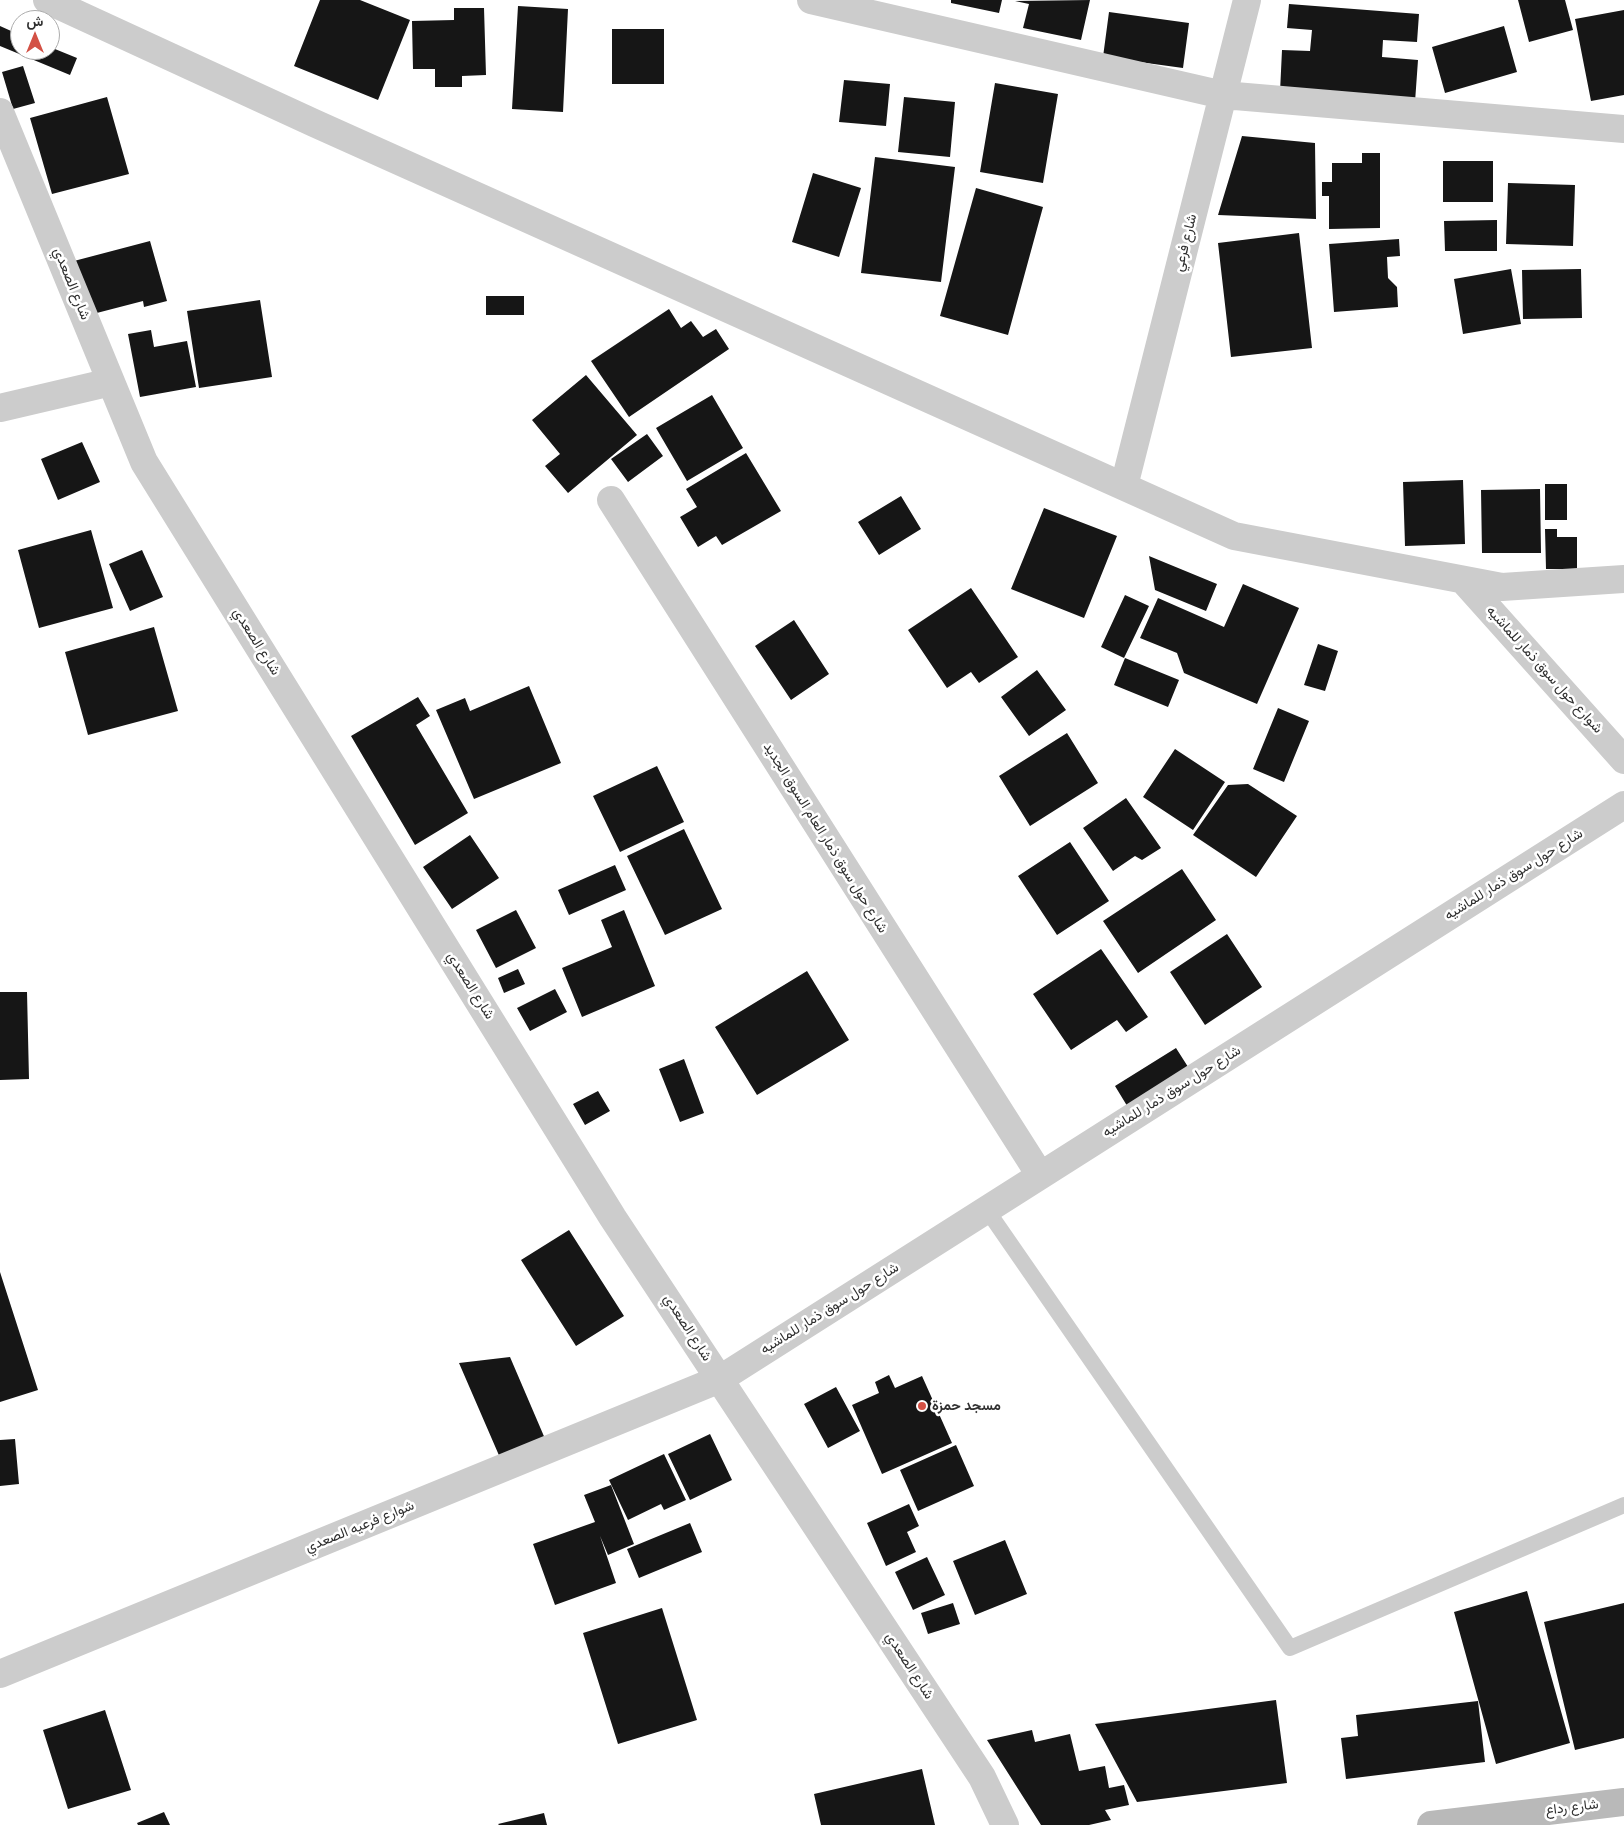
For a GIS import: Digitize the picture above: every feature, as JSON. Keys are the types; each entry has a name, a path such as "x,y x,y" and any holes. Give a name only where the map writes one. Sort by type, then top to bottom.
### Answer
{"main road":[{"name":"شارع رداع","path":"1431,1825 1624,1802"}],"street":[{"path":"47,0 92,11 332,131 1234,536 1502,587 1624,579"},
{"path":"812,0 1223,96 1624,129"},
{"name":"شارع فرعي","path":"1124,486 1247,0"},
{"name":"شارع الصعدي","path":"0,112 144,462 614,1218 982,1777 1005,1825"},
{"path":"0,408 111,382"},
{"name":"شارع حول سوق ذمار العام السوق الجديد","path":"610,500 1040,1175"},
{"name":"شوارع حول سوق ذمار للماشيه","path":"1463,580 1624,760"},
{"name":"شارع حول سوق ذمار للماشيه","path":"720,1379 1624,806"},
{"name":"شوارع فرعيه الصعدي","path":"0,1674 720,1379"}],"lane":[{"path":"987,1210 1290,1648 1624,1504"}],"building":[{"path":"320,0 360,0 410,20 378,100 294,66"},
{"path":"951,0 1002,0 999,13 951,3"},
{"path":"1090,0 1081,40 1023,28 1029,4 1015,1"},
{"path":"1518,0 1565,0 1573,30 1529,42"},
{"path":"1289,4 1419,14 1417,42 1383,40 1382,57 1418,60 1415,102 1280,92 1282,50 1310,51 1312,30 1287,28"},
{"path":"518,6 568,9 563,112 512,109"},
{"path":"454,8 484,8 486,75 462,76 462,87 435,87 435,69 413,69 412,21 454,20"},
{"path":"1624,10 1624,95 1591,101 1575,19"},
{"path":"1109,12 1189,23 1183,68 1103,57"},
{"path":"0,26 10,30 10,50 0,46"},
{"path":"1504,26 1517,72 1445,93 1432,47"},
{"path":"612,29 664,29 664,84 612,84"},
{"path":"60,51 77,58 70,75 34,60 60,60"},
{"path":"23,66 35,103 13,109 2,72"},
{"path":"844,80 890,84 886,126 839,122"},
{"path":"995,83 1058,94 1043,183 980,172"},
{"path":"107,97 129,174 52,194 30,118"},
{"path":"904,97 955,102 950,157 898,152"},
{"path":"1242,136 1315,143 1316,219 1218,215"},
{"path":"1362,153 1380,153 1380,228 1329,229 1329,196 1322,196 1322,182 1332,182 1332,163 1362,163"},
{"path":"875,157 955,167 941,282 861,273"},
{"path":"1443,161 1493,161 1493,202 1443,202"},
{"path":"813,173 861,188 839,257 792,242"},
{"path":"1508,183 1575,185 1573,246 1506,244"},
{"path":"976,188 1043,207 1008,335 940,316"},
{"path":"1497,220 1497,251 1445,251 1444,221"},
{"path":"1299,233 1312,348 1231,357 1218,243"},
{"path":"1399,239 1400,256 1387,257 1388,278 1397,287 1398,307 1334,312 1329,244"},
{"path":"150,241 167,301 144,307 143,301 89,315 74,261"},
{"path":"1511,269 1521,324 1463,334 1454,279"},
{"path":"1581,269 1582,318 1523,319 1522,270"},
{"path":"486,296 524,296 524,315 486,315"},
{"path":"260,300 272,377 199,388 187,311"},
{"path":"669,309 681,328 691,321 703,337 716,329 729,349 629,417 591,361"},
{"path":"151,330 154,347 187,341 196,387 140,397 128,334"},
{"path":"586,375 637,435 568,493 545,466 560,454 532,420"},
{"path":"712,395 743,448 687,481 656,428"},
{"path":"647,434 663,456 628,482 611,459"},
{"path":"82,442 100,482 58,500 41,459"},
{"path":"746,453 781,511 722,545 716,536 698,547 680,517 697,507 686,489"},
{"path":"1463,480 1465,544 1405,546 1403,482"},
{"path":"1545,484 1567,484 1567,520 1545,520"},
{"path":"1540,489 1541,553 1482,553 1481,490"},
{"path":"901,496 921,529 879,555 858,522"},
{"path":"1044,508 1117,536 1084,618 1011,589"},
{"path":"1545,529 1557,529 1557,537 1577,537 1577,569 1546,569"},
{"path":"91,530 113,608 39,628 18,550"},
{"path":"142,550 163,597 130,611 109,564"},
{"path":"1149,556 1217,584 1206,611 1155,590"},
{"path":"1243,584 1299,608 1257,704 1184,673 1177,653 1140,638 1158,598 1224,627"},
{"path":"971,588 1018,657 979,683 971,672 947,688 908,630"},
{"path":"1125,595 1149,606 1124,658 1101,647"},
{"path":"794,620 829,674 791,700 755,646"},
{"path":"154,627 178,711 88,735 65,652"},
{"path":"1318,644 1338,651 1325,691 1304,685"},
{"path":"1125,658 1179,680 1168,707 1114,685"},
{"path":"1037,670 1066,710 1029,736 1001,697"},
{"path":"529,686 561,763 474,799 436,710 465,698 470,711"},
{"path":"418,697 430,716 416,725 468,813 415,845 351,736"},
{"path":"1278,708 1309,721 1284,782 1253,769"},
{"path":"1067,733 1098,783 1030,826 999,776"},
{"path":"1175,749 1225,782 1193,830 1143,797"},
{"path":"657,766 684,822 620,852 593,796"},
{"path":"1248,784 1297,816 1256,877 1193,835 1228,785"},
{"path":"1126,798 1161,848 1142,860 1135,856 1113,871 1083,828"},
{"path":"684,829 722,909 665,935 627,856"},
{"path":"470,835 499,878 452,909 423,867"},
{"path":"1070,842 1109,901 1057,935 1018,876"},
{"path":"615,865 626,890 569,915 558,890"},
{"path":"1182,869 1216,920 1138,973 1103,921"},
{"path":"516,910 536,948 496,968 476,930"},
{"path":"624,910 655,986 582,1017 562,968 612,947 601,920"},
{"path":"1227,934 1262,987 1205,1025 1170,972"},
{"path":"1101,949 1148,1017 1126,1032 1117,1020 1071,1050 1033,994"},
{"path":"518,969 525,984 504,993 498,978"},
{"path":"807,971 849,1040 757,1095 715,1027"},
{"path":"555,989 567,1012 530,1031 517,1008"},
{"path":"0,992 27,992 29,1079 0,1080"},
{"path":"1176,1048 1190,1070 1129,1109 1115,1086"},
{"path":"684,1059 704,1113 680,1122 659,1069"},
{"path":"598,1091 610,1111 585,1125 573,1104"},
{"path":"569,1230 624,1316 576,1346 521,1260"},
{"path":"0,1272 38,1390 0,1402"},
{"path":"510,1357 546,1441 501,1460 459,1363"},
{"path":"889,1375 895,1388 922,1376 952,1443 882,1474 852,1405 879,1393 875,1382"},
{"path":"836,1387 860,1431 828,1448 804,1404"},
{"path":"710,1434 732,1480 690,1500 668,1454"},
{"path":"15,1439 19,1484 0,1486 0,1440"},
{"path":"956,1445 974,1486 918,1511 900,1470"},
{"path":"664,1454 686,1500 664,1510 661,1504 628,1520 609,1480"},
{"path":"611,1485 634,1544 608,1555 600,1536 616,1583 555,1605 533,1544 595,1522 584,1495"},
{"path":"909,1504 919,1526 907,1532 916,1552 886,1566 867,1523"},
{"path":"690,1523 702,1552 639,1578 627,1549"},
{"path":"1005,1540 1027,1594 975,1615 953,1561"},
{"path":"927,1557 945,1595 913,1610 895,1572"},
{"path":"1527,1591 1570,1743 1496,1764 1454,1612"},
{"path":"953,1603 960,1624 928,1634 921,1613"},
{"path":"1624,1603 1624,1738 1575,1750 1544,1622"},
{"path":"662,1608 697,1720 618,1744 583,1633"},
{"path":"1276,1700 1287,1783 1137,1802 1095,1724"},
{"path":"1478,1701 1485,1762 1346,1779 1341,1738 1358,1736 1356,1715"},
{"path":"105,1710 131,1790 68,1809 43,1730"},
{"path":"1032,1730 1035,1742 1070,1734 1079,1771 1105,1766 1109,1788 1124,1785 1129,1805 1105,1810 1111,1820 1089,1825 1041,1825 987,1740"},
{"path":"922,1769 935,1825 821,1825 814,1794"},
{"path":"164,1812 170,1825 138,1825 137,1823"},
{"path":"544,1813 547,1825 498,1824"}],"place":[{"name":"مسجد حمزة","path":"922,1406"}]}
